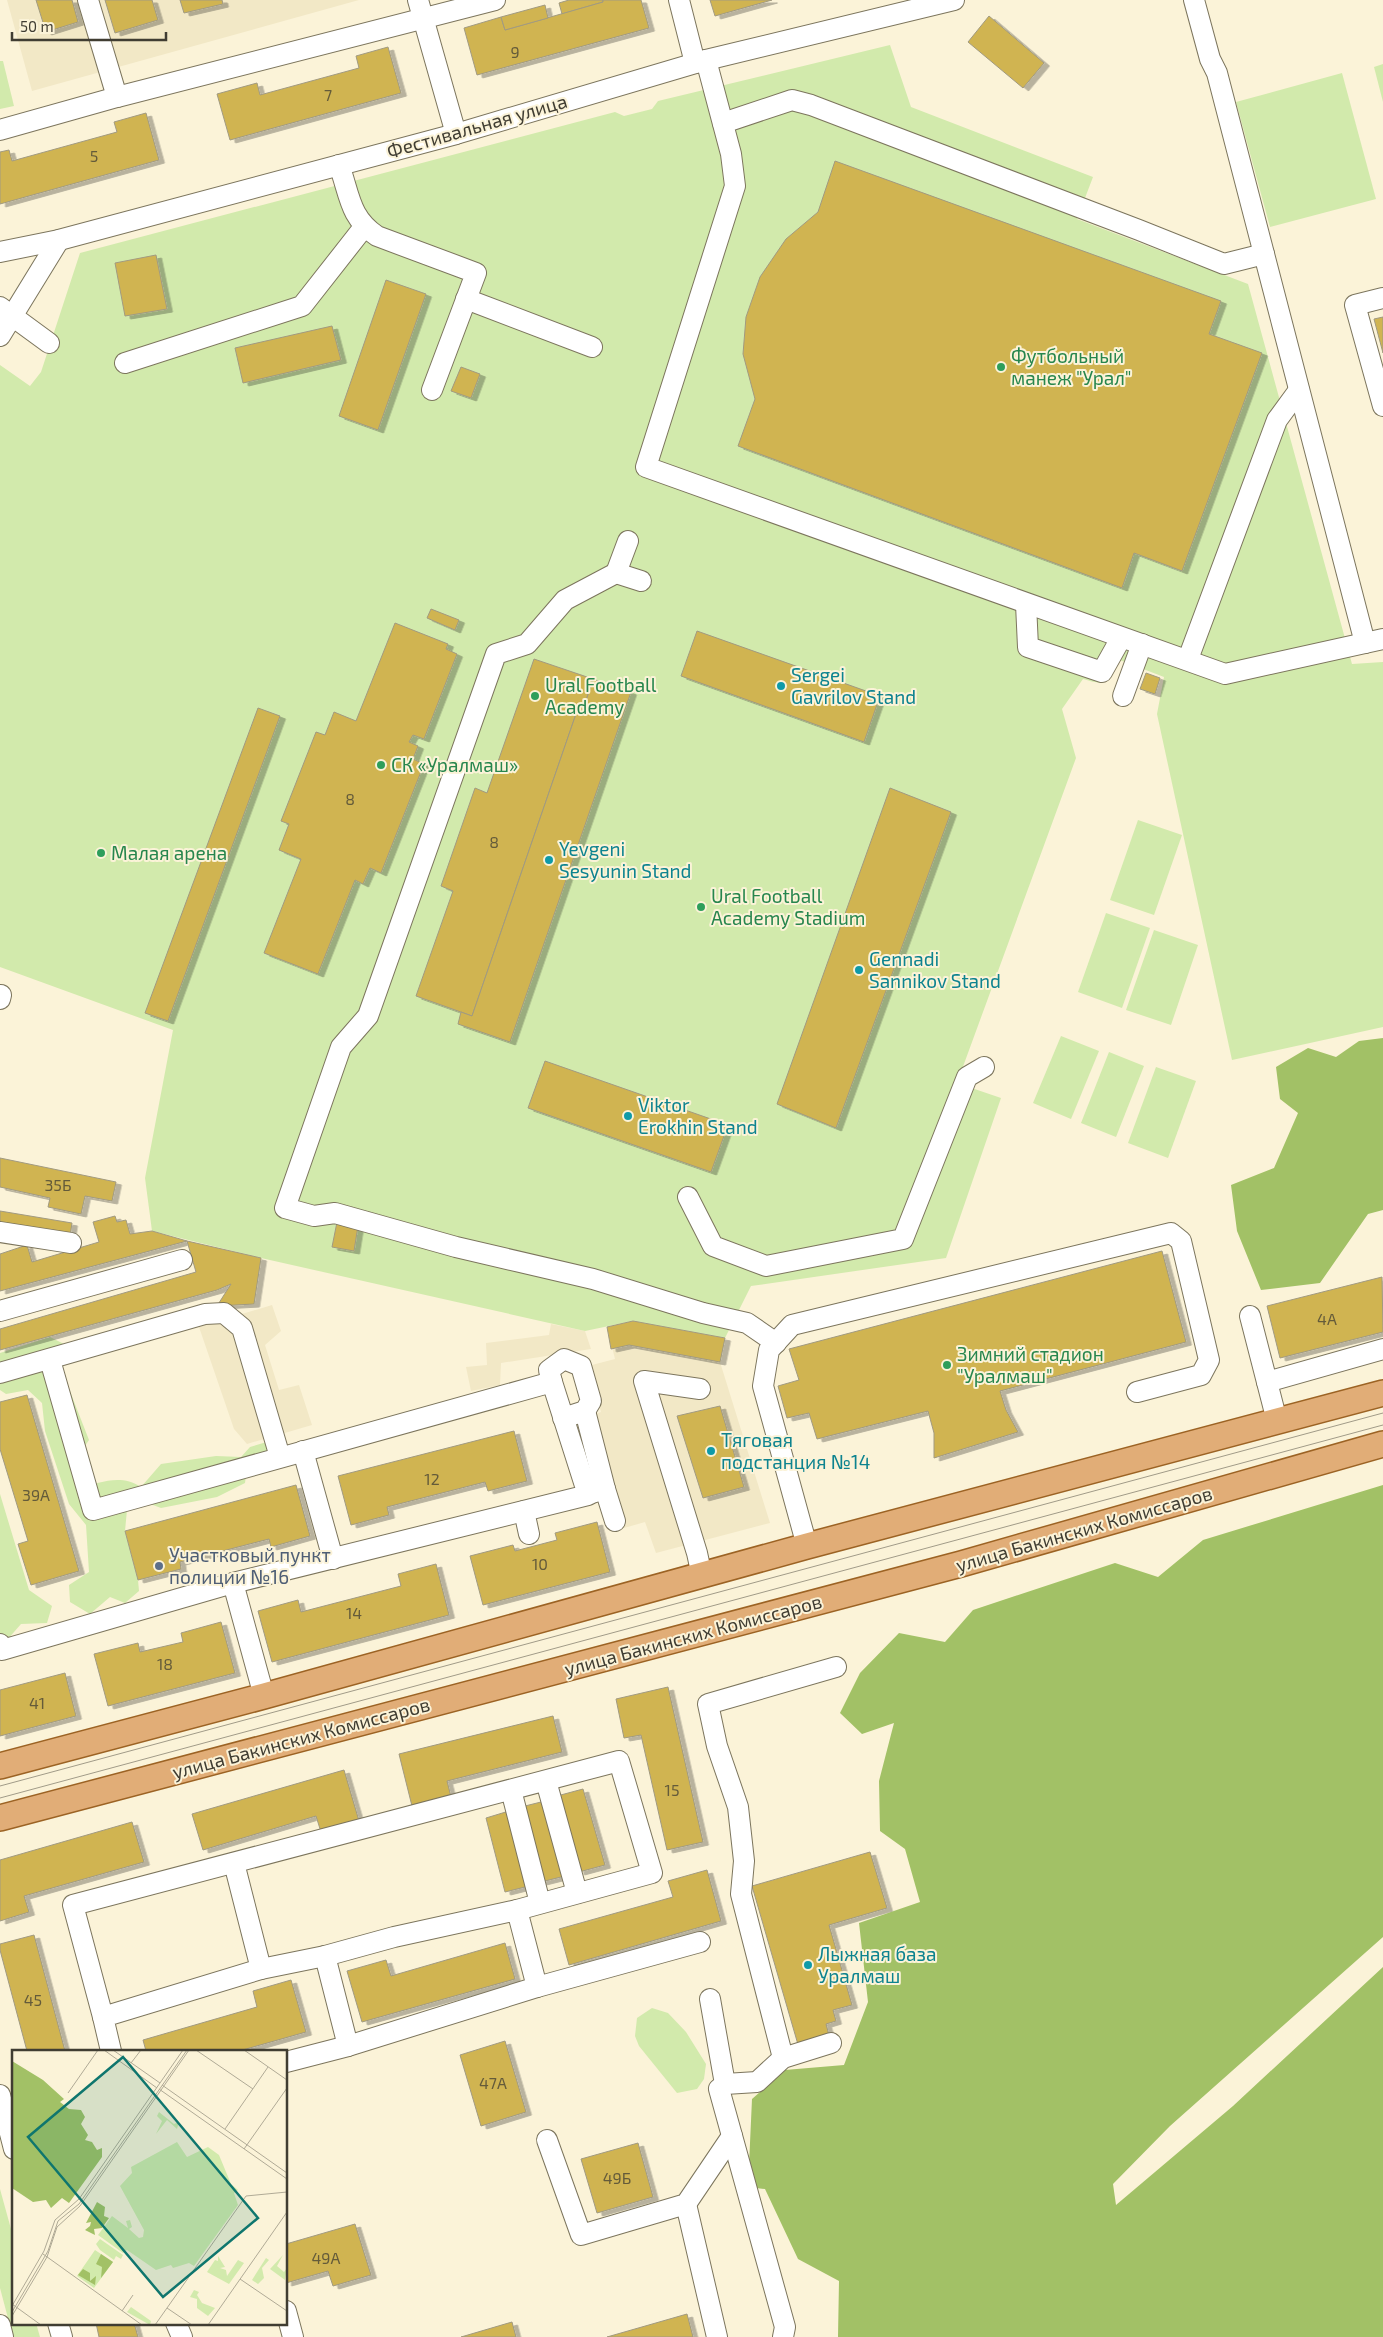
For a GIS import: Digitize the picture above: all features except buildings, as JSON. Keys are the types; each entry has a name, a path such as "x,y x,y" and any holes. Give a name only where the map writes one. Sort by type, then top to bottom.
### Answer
{"main road":[{"path":"0,1766 264,1696 807,1546 1383,1393"},
{"name":"улица Бакинских Комиссаров","path":"0,1818 952,1567 1383,1444"}],"street":[{"path":"88,0 117,97"},
{"path":"0,130 420,9 495,0"},
{"path":"679,0 722,123 731,154 735,186 646,467 1121,638 1188,659 1225,674 1374,641 1299,390 1217,73 1210,59 1194,0"},
{"name":"Фестивальная улица","path":"0,252 59,240 456,134 701,62 954,0"},
{"path":"420,9 456,134"},
{"path":"722,123 792,100 1130,226 1224,264 1264,254"},
{"path":"339,165 354,211 364,227 377,236 476,273 432,390"},
{"path":"126,362 302,306 364,227"},
{"path":"0,336 7,312 59,240"},
{"path":"1383,298 1350,307 1383,406"},
{"path":"466,299 592,347"},
{"path":"7,312 49,343"},
{"path":"1188,659 1277,420 1299,390"},
{"path":"628,541 616,573 565,600 527,644 496,654 368,1016 341,1047 285,1208 314,1216 335,1212 456,1248 593,1279 703,1313 747,1323 776,1343"},
{"path":"616,573 641,581"},
{"path":"1026,604 1028,647 1102,672 1121,638"},
{"path":"1123,696 1142,644"},
{"path":"688,1197 713,1246 766,1266 902,1239 967,1077 984,1067"},
{"path":"0,1232 71,1243"},
{"path":"807,1546 763,1386 769,1350 792,1325 1171,1233 1181,1241 1209,1360 1200,1375 1138,1392"},
{"path":"0,1311 182,1260"},
{"path":"0,1373 204,1314 224,1313 242,1328 280,1458"},
{"path":"1250,1316 1277,1421"},
{"path":"1267,1382 1383,1350"},
{"path":"597,1492 585,1411 591,1401 581,1366 564,1358 549,1370 552,1382 564,1418 597,1492 615,1521"},
{"path":"50,1360 93,1510 552,1382"},
{"path":"700,1388 644,1380 697,1553 702,1576"},
{"path":"564,1418 585,1411"},
{"path":"303,1451 333,1559"},
{"path":"0,1644 2,1650 233,1583 597,1492"},
{"path":"524,1511 529,1534"},
{"path":"233,1583 264,1696"},
{"path":"783,2058 741,1894 744,1861 738,1807 717,1746 708,1704 836,1667"},
{"path":"103,2016 261,1969 325,1956 394,1937 517,1910 652,1873 619,1761 73,1906 111,2050"},
{"path":"546,1781 577,1893"},
{"path":"511,1790 540,1904"},
{"path":"234,1863 261,1969"},
{"path":"517,1910 537,1987"},
{"path":"288,2061 348,2046 537,1987 700,1942"},
{"path":"325,1956 348,2046"},
{"path":"710,1999 725,2084"},
{"path":"783,2337 784,2327 719,2089 725,2084 757,2082 783,2058 831,2043"},
{"path":"0,2095 12,2137"},
{"path":"548,2140 581,2236 686,2204 732,2136"},
{"path":"686,2204 717,2337"},
{"path":"288,2318 293,2337"},
{"path":"58,2324 62,2337"},
{"path":"176,2324 182,2337"},
{"path":"0,2325 3,2337"}],"shaded area":[{"path":"7,0 359,0 32,91"},
{"path":"272,1305 281,1331 265,1345 279,1390 299,1385 312,1425 247,1444 234,1429 199,1327"},
{"path":"633,1321 725,1338 720,1362 770,1523 656,1553 645,1522 624,1528 592,1415 601,1412 588,1366 615,1359 607,1327"},
{"path":"551,1324 585,1331 591,1349 501,1363 500,1385 471,1391 466,1367 487,1365 486,1343 549,1335"}],"green space":[{"name":"Ural Football Academy","path":"890,45 911,107 1093,177 1077,219 1248,284 1352,664 1383,662 1383,1027 1232,1060 1157,714 1164,677 1117,659 1106,681 1098,682 1083,679 1062,709 1076,758 957,1083 1001,1098 946,1258 751,1286 725,1338 633,1321 585,1331 261,1258 152,1231 145,1178 173,1030 0,967 0,365 30,386 41,372 80,253 615,112 624,116 652,109 658,101"},
{"path":"0,61 3,61 14,106 0,109"},
{"path":"1383,64 1383,102 1374,67"},
{"path":"1342,73 1376,199 1270,227 1236,102"},
{"path":"1138,820 1182,835 1154,915 1110,900"},
{"path":"1106,913 1150,928 1122,1008 1078,992"},
{"path":"1154,930 1198,945 1171,1025 1126,1010"},
{"path":"1061,1036 1099,1051 1071,1119 1033,1103"},
{"path":"1383,1038 1383,1210 1368,1214 1320,1283 1261,1290 1237,1231 1231,1185 1274,1168 1298,1113 1280,1099 1276,1067 1308,1048 1336,1057 1359,1041"},
{"path":"1109,1052 1144,1066 1116,1137 1081,1123"},
{"path":"1156,1067 1196,1081 1168,1158 1128,1143"},
{"path":"50,1337 66,1345 61,1353 64,1376 89,1440 72,1465 80,1489 110,1480 126,1481 141,1487 161,1464 216,1456 241,1457 250,1447 270,1441 264,1457 248,1460 245,1483 217,1497 161,1508 145,1502 127,1510 125,1531 138,1580 139,1591 125,1603 110,1597 90,1614 70,1602 69,1585 89,1572 86,1525 69,1504 45,1431 42,1403 28,1390 6,1394 0,1390 0,1353"},
{"path":"1383,1485 1383,1937 1170,2126 1113,2184 1116,2205 1233,2106 1383,1967 1383,2337 838,2337 839,2281 798,2259 765,2189 748,2187 752,2099 785,2070 844,2065 868,2002 859,1923 920,1902 905,1849 880,1831 879,1781 894,1723 862,1734 840,1713 860,1673 899,1633 945,1642 973,1610 1115,1563 1158,1577 1203,1540"},
{"path":"0,1494 29,1590 52,1606 47,1623 21,1624 7,1640 0,1637"},
{"path":"652,2008 668,2013 686,2032 706,2064 704,2079 697,2089 677,2093 639,2046 635,2036 637,2018"},
{"path":"0,2189 12,2233 12,2324 36,2324 40,2337 13,2337 0,2288"}],"tram line":[{"path":"0,1786 1383,1413"},
{"path":"0,1798 1383,1425"}],"place":[{"name":"Футбольный манеж \"Урал\"","path":"1001,367"},
{"name":"Sergei Gavrilov Stand","path":"781,686"},
{"name":"Ural Football Academy","path":"535,696"},
{"name":"СК «Уралмаш»","path":"381,765"},
{"name":"Малая арена","path":"101,853"},
{"name":"Yevgeni Sesyunin Stand","path":"549,860"},
{"name":"Ural Football Academy Stadium","path":"701,907"},
{"name":"Gennadi Sannikov Stand","path":"859,970"},
{"name":"Viktor Erokhin Stand","path":"628,1116"},
{"name":"Зимний стадион \"Уралмаш\"","path":"947,1365"},
{"name":"Тяговая подстанция №14","path":"711,1451"},
{"name":"Участковый пункт полиции №16","path":"159,1566"},
{"name":"Лыжная база Уралмаш","path":"808,1965"}]}
